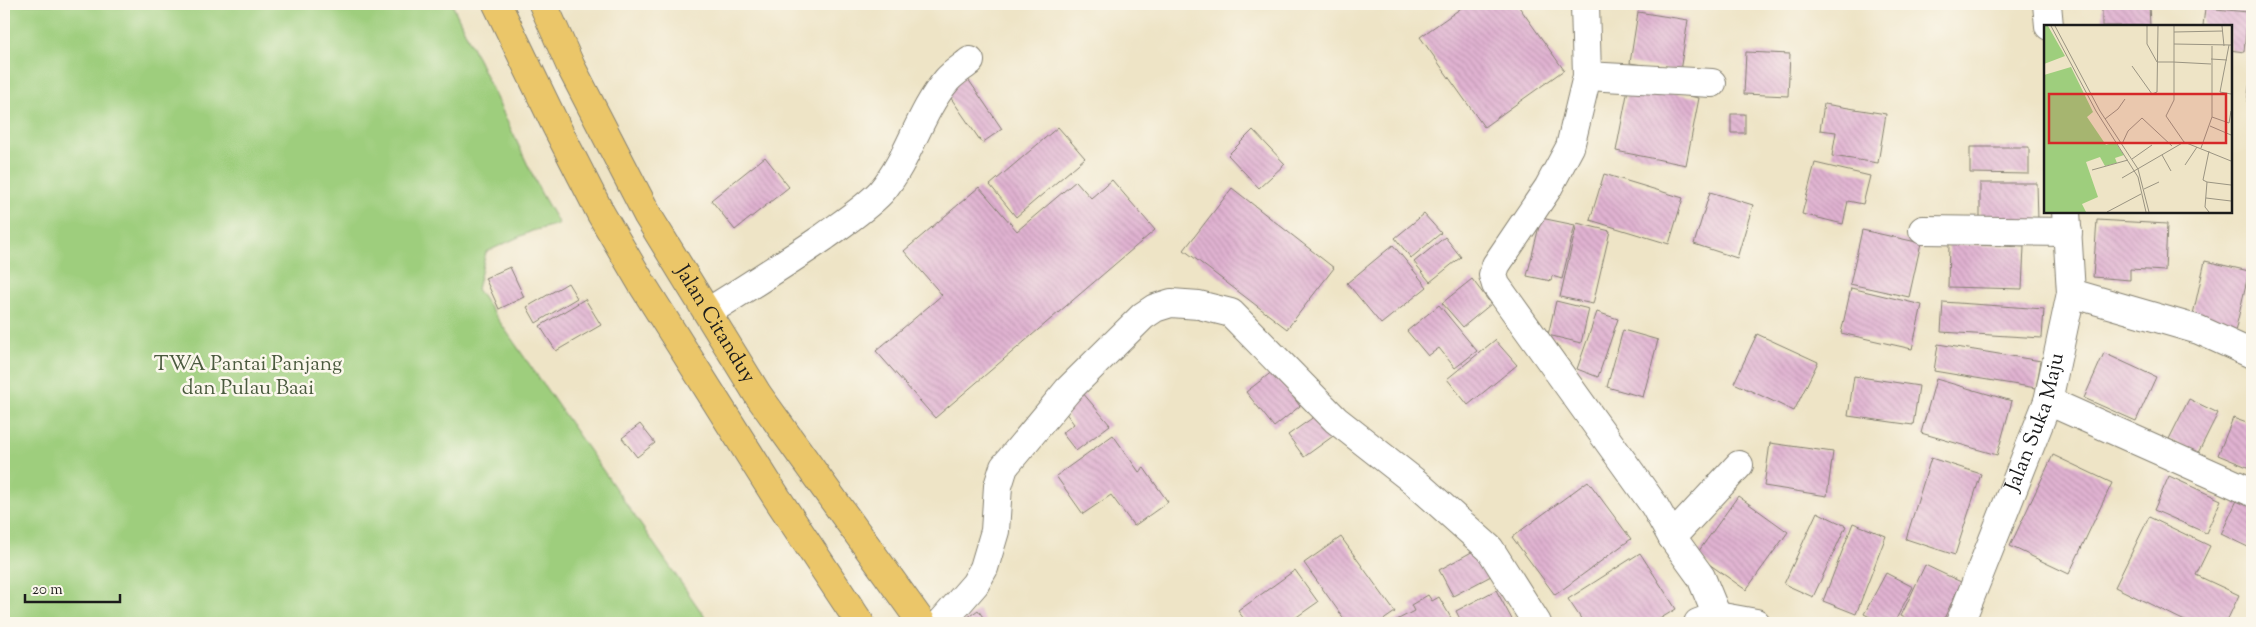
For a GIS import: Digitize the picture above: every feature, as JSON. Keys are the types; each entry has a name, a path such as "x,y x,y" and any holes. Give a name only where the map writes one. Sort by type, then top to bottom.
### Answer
{"main road":[{"path":"501,12 534,4"},
{"name":"Jalan Citanduy","path":"543,4 572,67 648,216 758,395 922,623"},
{"name":"Jalan Citanduy","path":"501,12 605,222 777,498 860,623"}],"street":[{"path":"1585,4 1587,76 1570,147 1548,188 1496,264 1493,275 1496,285 1519,320 1654,505 1672,537 1702,577 1708,620 1756,623"},
{"path":"2047,4 2049,25"},
{"path":"708,312 776,270 849,219 879,193 904,160 919,125 938,93 948,79 970,60"},
{"path":"1587,76 1712,83"},
{"path":"1923,230 2067,222"},
{"name":"Jalan Suka Maju","path":"1960,623 2048,401 2071,293 2067,222"},
{"path":"2071,293 2199,330 2252,354"},
{"path":"940,623 975,584 984,568 994,531 998,486 1004,467 1068,390 1143,316 1155,308 1171,303 1185,303 1231,313 1336,420 1415,482 1490,549 1537,623"},
{"path":"2048,401 2252,492"},
{"path":"1672,537 1739,465"}],"green space":[{"name":"TWA Pantai Panjang dan Pulau Baai","path":"4,4 452,4 541,193 559,224 532,231 486,252 477,289 709,623 4,623"}],"building":[{"path":"1467,4 1517,4 1564,70 1484,127 1420,37"},
{"path":"2102,4 2149,4 2150,25 2102,25"},
{"path":"2205,8 2248,12 2244,52 2231,50 2231,25 2203,25"},
{"path":"1638,12 1688,20 1680,71 1630,63"},
{"path":"1746,52 1790,54 1788,96 1744,94"},
{"path":"2252,73 2252,103 2247,102"},
{"path":"966,76 1002,129 982,143 946,91"},
{"path":"1629,84 1699,98 1686,165 1616,151"},
{"path":"1824,104 1886,114 1878,163 1832,156 1836,132 1820,130"},
{"path":"1731,114 1745,114 1745,133 1731,133"},
{"path":"1058,127 1085,158 1016,217 990,185"},
{"path":"1253,130 1285,164 1259,188 1228,155"},
{"path":"1970,147 2029,147 2029,174 1970,173"},
{"path":"765,157 789,187 735,230 711,200"},
{"path":"1815,163 1870,176 1863,204 1848,201 1843,224 1802,214"},
{"path":"1604,174 1683,198 1669,244 1590,220"},
{"path":"1112,180 1155,230 935,418 876,351 942,295 904,251 979,187 1017,231 1076,181 1091,198"},
{"path":"1980,183 2037,183 2038,221 1980,222"},
{"path":"1232,188 1334,268 1287,329 1184,250"},
{"path":"1710,192 1753,205 1737,258 1694,244"},
{"path":"1424,214 1441,233 1411,258 1395,238"},
{"path":"1541,218 1575,225 1562,279 1552,276 1551,281 1527,276"},
{"path":"2097,220 2167,224 2165,271 2130,269 2130,280 2093,277"},
{"path":"1577,223 1610,231 1593,304 1560,297"},
{"path":"1862,230 1921,243 1909,297 1850,284"},
{"path":"1445,237 1461,257 1430,282 1414,262"},
{"path":"1949,244 2024,247 2022,289 1948,287"},
{"path":"1393,245 1427,287 1381,324 1347,283"},
{"path":"2205,261 2249,271 2235,332 2191,323"},
{"path":"510,267 524,297 499,309 485,278"},
{"path":"1472,279 1491,304 1463,327 1442,303"},
{"path":"568,283 577,298 536,323 527,307"},
{"path":"1851,288 1922,305 1912,349 1841,333"},
{"path":"585,299 601,325 556,351 540,326"},
{"path":"1556,301 1589,309 1581,343 1548,335"},
{"path":"1943,302 2044,309 2042,338 1941,332"},
{"path":"1439,305 1477,351 1455,368 1439,348 1428,356 1407,331"},
{"path":"1597,312 1618,319 1598,377 1577,369"},
{"path":"1623,330 1658,340 1643,397 1607,387"},
{"path":"1757,334 1818,362 1794,411 1734,383"},
{"path":"1495,340 1517,365 1468,405 1447,379"},
{"path":"1938,344 2041,361 2036,388 1934,371"},
{"path":"2104,353 2156,377 2136,421 2084,398"},
{"path":"1273,371 1300,406 1274,427 1246,392"},
{"path":"1854,376 1919,386 1913,425 1848,416"},
{"path":"1936,379 2012,401 1997,455 1921,433"},
{"path":"1082,392 1110,425 1076,451 1062,433 1074,424 1062,408"},
{"path":"2189,399 2218,413 2198,453 2169,439"},
{"path":"1321,412 1336,434 1304,457 1288,435"},
{"path":"2233,418 2252,425 2252,469 2218,455"},
{"path":"640,424 655,443 637,457 622,438"},
{"path":"1113,435 1139,472 1144,468 1168,502 1134,526 1111,495 1083,514 1056,476"},
{"path":"1770,443 1833,452 1827,496 1764,486"},
{"path":"2053,455 2112,483 2069,574 2010,546"},
{"path":"1931,458 1981,474 1955,555 1906,539"},
{"path":"2169,476 2221,500 2206,533 2154,510"},
{"path":"1588,481 1631,539 1555,595 1512,537"},
{"path":"2241,492 2252,498 2252,549 2221,534"},
{"path":"1738,496 1788,532 1746,590 1696,555"},
{"path":"1817,512 1846,526 1813,597 1784,584"},
{"path":"2149,517 2210,546 2196,575 2239,595 2226,623 2189,623 2115,587"},
{"path":"1853,523 1886,536 1856,614 1823,601"},
{"path":"1341,537 1395,612 1379,623 1347,623 1304,563"},
{"path":"1477,549 1491,576 1453,596 1439,570"},
{"path":"1640,553 1676,609 1653,623 1584,623 1568,599"},
{"path":"1925,565 1961,582 1942,623 1916,623 1901,616"},
{"path":"1295,570 1318,602 1288,623 1247,623 1238,611"},
{"path":"1886,573 1913,587 1894,623 1881,623 1864,614"},
{"path":"1496,590 1514,623 1462,623 1456,611"},
{"path":"1428,595 1432,601 1439,597 1454,623 1391,623 1414,611 1411,605"},
{"path":"978,610 987,623 960,623"}]}
